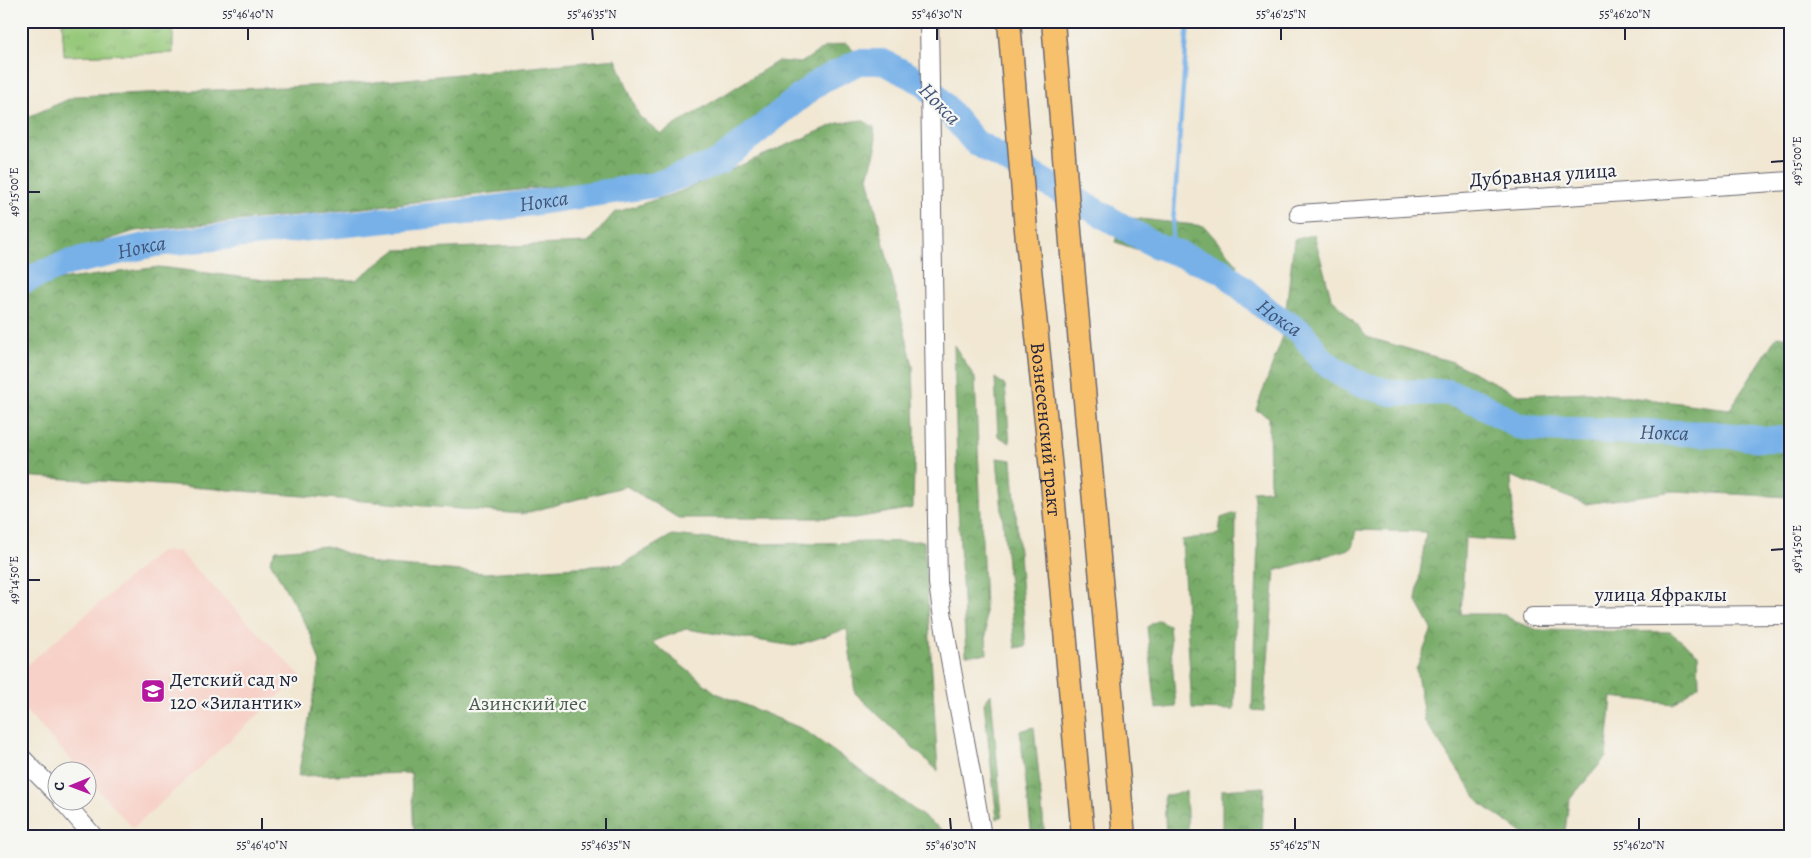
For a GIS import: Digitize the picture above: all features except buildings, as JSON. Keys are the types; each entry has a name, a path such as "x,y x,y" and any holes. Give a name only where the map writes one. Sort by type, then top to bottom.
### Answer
{"main road":[{"name":"Вознесенский тракт","path":"1010,21 1026,230 1051,470 1083,837"},
{"name":"Вознесенский тракт","path":"1054,21 1072,255 1124,837"}],"street":[{"path":"929,21 938,583 947,651 973,780 982,837"},
{"name":"Дубравная улица","path":"1299,214 1790,181"},
{"name":"улица Яфраклы","path":"1532,617 1790,615"},
{"path":"21,758 48,785"},
{"path":"71,810 94,837"}],"shaded area":[{"name":"Детский сад № 120 «Зилантик»","path":"178,551 301,676 133,828 98,790 98,760 71,760 21,706 21,670 159,552"}],"green space":[{"path":"173,21 173,53 64,56 62,22"},
{"path":"846,43 859,56 823,69 773,113 714,156 654,179 536,188 327,212 135,231 21,268 21,120 76,96 354,84 616,59 639,116 661,134 778,61 801,63 825,47"},
{"path":"862,120 874,127 876,149 868,177 913,366 915,430 913,508 856,518 678,518 626,486 522,514 205,488 21,476 21,285 159,267 264,280 356,280 396,250 588,243 614,213 679,192 838,123"},
{"path":"1122,217 1204,226 1238,265 1227,280 1115,242"},
{"path":"1314,234 1331,297 1367,337 1453,362 1519,395 1588,392 1730,409 1777,336 1790,338 1790,497 1674,491 1586,504 1511,476 1513,511 1510,541 1465,538 1461,614 1503,614 1516,622 1538,630 1670,632 1698,654 1699,685 1673,704 1612,697 1606,757 1569,800 1565,831 1556,837 1528,837 1480,803 1425,721 1416,669 1432,629 1416,600 1426,532 1356,530 1352,548 1275,571 1264,711 1252,710 1258,540 1253,491 1270,490 1269,417 1256,410 1283,336 1294,240"},
{"path":"954,345 975,378 987,654 966,655 958,508"},
{"path":"995,378 1005,385 1010,443 998,436"},
{"path":"997,458 1012,460 1026,647 1015,648"},
{"path":"1236,513 1234,710 1192,709 1182,540 1219,534 1221,518"},
{"name":"Азинский лес","path":"672,535 758,544 924,541 938,771 855,693 847,629 794,646 686,629 652,642 716,693 803,729 946,833 946,837 414,837 411,773 298,776 320,663 311,635 270,561 276,550 327,546 375,564 485,573 622,564"},
{"path":"1158,620 1169,625 1176,707 1156,709 1147,627"},
{"path":"991,694 1002,816 997,819 984,703"},
{"path":"1034,727 1045,837 1032,837 1020,731"},
{"path":"1264,787 1262,837 1222,837 1222,790"},
{"path":"1186,791 1188,837 1166,837 1164,796"}],"waterway":[{"path":"1171,251 1188,21"},
{"name":"Нокса","path":"21,282 67,263 155,244 475,211 655,185 719,162 820,81 859,62 883,62 926,84 975,142 1155,245 1221,270 1271,313 1302,333 1323,361 1354,382 1392,393 1448,392 1479,403 1518,426 1539,429 1714,434 1760,439 1790,439"}],"place":[{"name":"Детский сад № 120 «Зилантик»","path":"153,691"}]}
